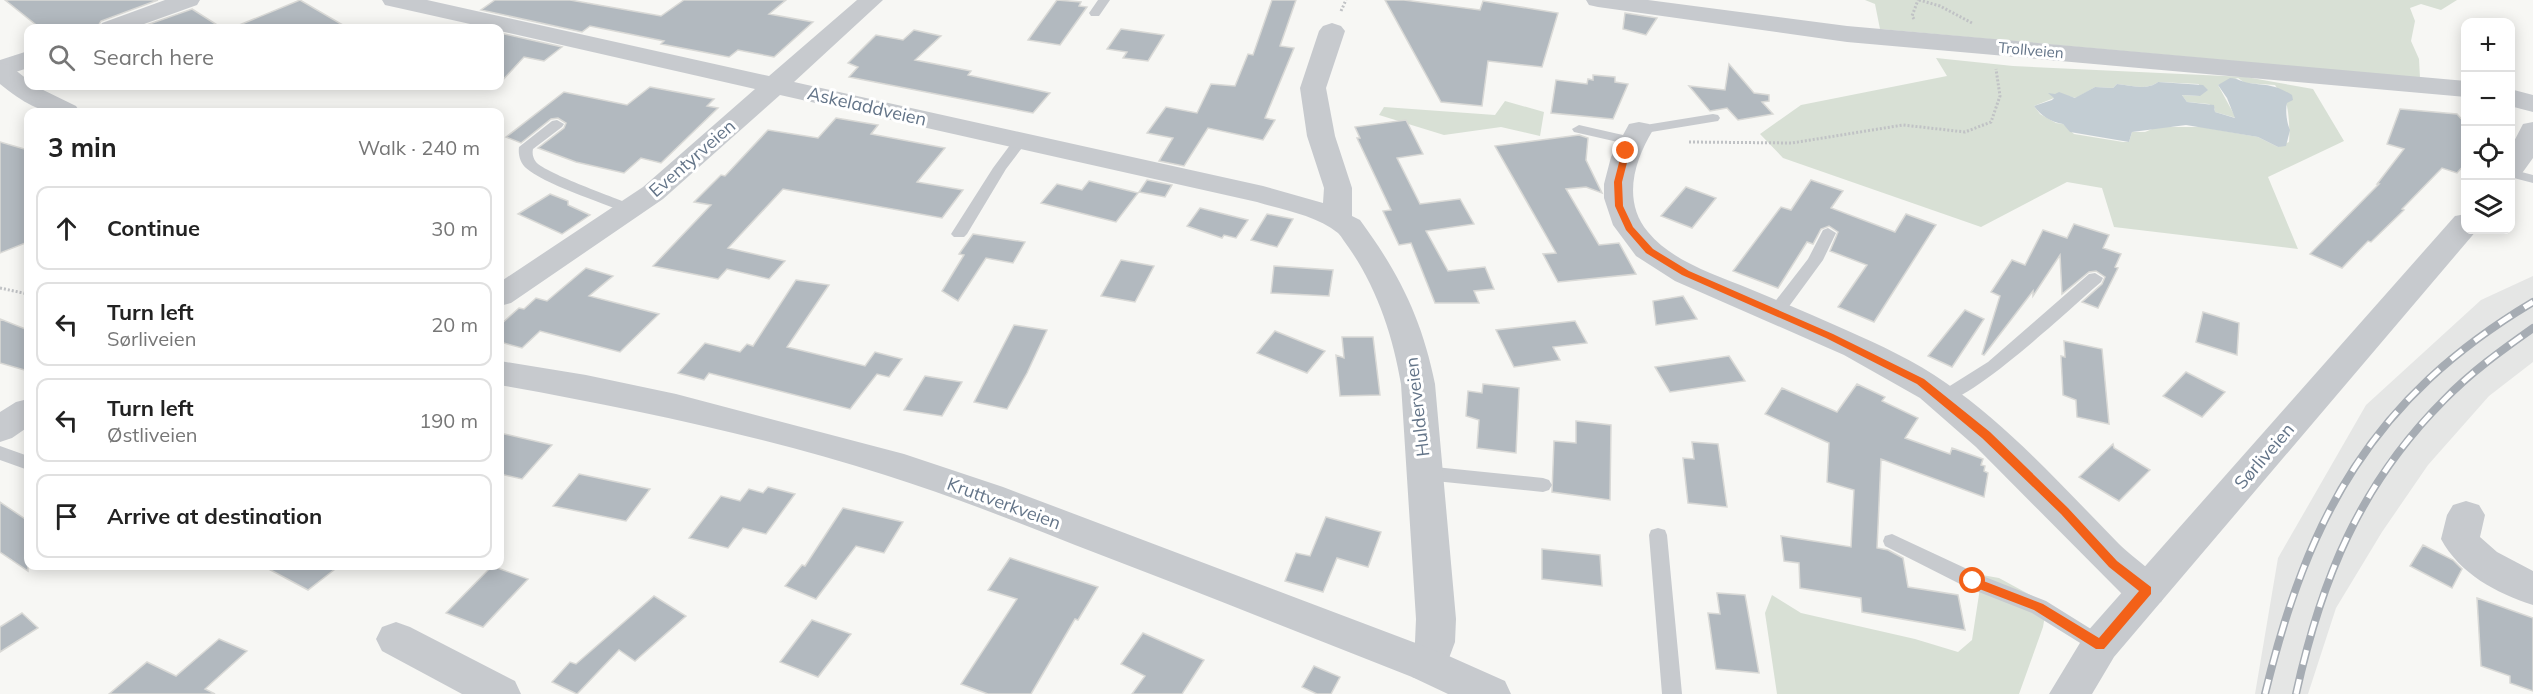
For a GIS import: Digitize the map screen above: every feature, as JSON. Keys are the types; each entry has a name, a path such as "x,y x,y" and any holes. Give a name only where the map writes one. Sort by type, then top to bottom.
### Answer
{"street":[{"path":"122,24 188,0"},
{"name":"Askeladdveien","path":"394,0 437,4 775,85 1263,195 1299,204 1337,219"},
{"name":"Eventyrveien","path":"504,293 630,209 670,179 871,0"},
{"name":"Trollveien","path":"1598,0 1781,27 2461,89"},
{"path":"1332,31 1312,88 1319,127 1338,189 1337,219"},
{"path":"24,61 0,70 24,90"},
{"path":"24,90 58,108"},
{"path":"2515,98 2533,104"},
{"path":"2515,165 2533,130"},
{"path":"1635,136 1621,164 1617,194 1623,217 1638,240 1666,263 1685,273 1776,312 1888,364 1920,382 1986,435 2065,511 2113,564 2147,591"},
{"name":"Hulderveien","path":"1337,219 1359,238 1375,262 1399,313 1413,357 1418,384 1436,619 1435,642 1427,665"},
{"name":"Sørliveien","path":"2070,694 2100,645 2461,229"},
{"name":"Kruttverkveien","path":"504,374 586,387 676,406 884,460 990,497 1427,665 1490,694"},
{"path":"0,429 24,414"},
{"path":"2466,515 2460,539 2466,549 2484,563 2533,589"},
{"path":"396,639 500,694"}],"lane":[{"path":"1095,13 1104,0"},
{"path":"1579,129 1635,136 1713,118"},
{"path":"557,124 526,147 525,154 531,165 546,174 630,209"},
{"path":"959,234 1000,168 1021,140"},
{"path":"2515,173 2533,179"},
{"path":"1776,312 1815,260 1828,233"},
{"path":"1942,398 1994,366 2095,278"},
{"path":"0,453 24,462"},
{"path":"1425,473 1543,486"},
{"path":"1658,536 1672,694"},
{"path":"1892,541 1973,581 2038,607 2100,645"}],"path":[{"path":"1689,142 1792,143 1903,125 1965,132 1991,122 2000,96 1992,40 1958,14 1919,0"},
{"path":"0,288 24,293"}],"shaded area":[{"path":"1865,0 2457,0 2441,10 2421,4 2410,8 2415,21 2411,41 2419,59 2420,78 1880,29 1875,4"},
{"path":"1936,58 2013,66 2246,77 2313,89 2344,141 2268,177 2298,249 2114,227 2102,188 2067,182 1981,227 1783,158 1760,134 1801,105 1947,76","holes":["2238,78 2245,83 2275,85 2287,106 2289,142 2278,147 2258,137 2202,127 2157,127 2145,132 2132,132 2129,142 2123,142 2074,134 2063,124 2056,123 2040,114 2034,106 2064,95 2076,98 2095,87 2113,88 2117,84 2144,87 2158,82 2199,84 2200,96 2182,95 2187,102 2209,104 2215,112 2236,118 2218,85"]},
{"path":"2230,78 2276,87 2292,95 2293,100 2286,106 2290,130 2286,146 2278,147 2258,137 2186,125 2132,132 2129,142 2070,132 2063,124 2043,116 2034,106 2052,100 2054,98 2048,93 2059,92 2075,98 2095,87 2113,88 2117,84 2144,87 2158,82 2203,85 2208,90 2200,96 2182,95 2187,102 2214,105 2215,112 2235,118 2227,98 2218,85"},
{"path":"1505,101 1544,112 1540,136 1501,127 1444,135 1379,115 1384,107 1495,115"},
{"path":"2533,276 2533,362 2489,396 2428,465 2382,532 2336,608 2308,694 2255,694 2278,558 2366,405 2481,300"},
{"path":"1982,575 1999,578 2047,604 2043,627 2019,694 1777,694 1765,613 1772,595 1801,613 1915,639 1958,652 1972,640"}],"building":[{"path":"5,0 158,0 101,21 99,24 35,24"},
{"path":"300,0 341,24 242,24"},
{"path":"495,0 570,0 661,16 684,0 786,0 769,14 813,22 774,57 738,50 729,57 661,44 664,41 590,26 582,32 481,10"},
{"path":"1057,0 1081,2 1079,6 1087,7 1060,45 1028,40"},
{"path":"1272,0 1296,0 1280,46 1294,48 1265,118 1275,120 1263,140 1208,128 1184,166 1159,161 1173,138 1147,133 1166,107 1197,113 1211,84 1235,86 1248,54 1253,55"},
{"path":"1385,0 1404,0 1480,10 1483,1 1558,13 1542,67 1488,61 1482,106 1441,102"},
{"path":"192,9 216,24 149,24"},
{"path":"1625,13 1657,18 1646,35 1623,29"},
{"path":"1121,29 1164,35 1148,61 1123,58 1127,52 1107,49"},
{"path":"914,30 941,36 915,60 971,71 968,75 1050,93 1033,113 849,77 858,67 848,63 876,35 903,40"},
{"path":"504,34 562,47 544,61 524,57 504,79"},
{"path":"1729,64 1754,93 1769,95 1769,101 1762,102 1773,114 1738,120 1727,108 1710,111 1689,86 1725,90"},
{"path":"1593,75 1615,77 1615,82 1628,84 1613,119 1551,113 1556,80 1587,84 1588,79 1593,80"},
{"path":"650,87 714,99 707,106 718,108 661,163 641,158 624,173 576,162 538,148 564,128 566,123 558,118 551,119 521,143 506,137 564,92 627,105"},
{"path":"2400,109 2457,114 2461,118 2461,169 2457,173 2442,168 2402,209 2404,210 2371,242 2368,241 2342,268 2310,254 2379,184 2377,184 2404,149 2387,144"},
{"path":"836,118 878,125 871,134 945,148 917,182 963,190 942,218 783,189 728,248 785,261 769,279 727,269 718,279 653,266 711,205 694,202 721,175 725,176 768,130 818,138"},
{"path":"1406,120 1423,154 1397,158 1420,204 1460,199 1474,224 1426,231 1448,271 1485,267 1494,289 1474,291 1479,303 1435,303 1411,243 1399,245 1383,211 1391,210 1357,138 1360,138 1355,127"},
{"path":"1579,135 1588,138 1586,160 1602,193 1586,187 1566,189 1599,245 1619,243 1636,274 1558,282 1543,254 1556,253 1495,146"},
{"path":"0,142 24,149 24,244 0,253"},
{"path":"1147,180 1172,185 1165,197 1139,192"},
{"path":"1811,180 1843,191 1831,208 1895,232 1906,214 1936,225 1874,322 1838,307 1867,265 1830,251 1838,232 1829,226 1821,229 1813,244 1807,242 1778,288 1733,271 1781,207 1791,210"},
{"path":"1089,181 1138,193 1116,222 1041,203 1057,184 1082,190"},
{"path":"1686,187 1716,198 1692,228 1661,216"},
{"path":"550,194 568,201 568,205 590,215 562,234 518,214"},
{"path":"1200,208 1248,220 1236,238 1224,235 1222,238 1187,226"},
{"path":"1267,214 1293,219 1277,247 1251,240"},
{"path":"2074,224 2109,235 2103,248 2121,254 2115,267 2118,268 2098,308 2082,302 2102,284 2105,277 2096,271 2089,272 2062,294 2060,255 2033,296 2033,291 1984,355 1982,354 2000,296 1991,292 2012,260 2025,265 2043,230 2067,238"},
{"path":"973,234 1025,242 1013,263 986,258 958,301 942,291 964,255 959,254"},
{"path":"1121,260 1154,266 1135,302 1101,296"},
{"path":"1274,266 1333,270 1329,296 1271,293"},
{"path":"586,268 613,276 589,296 659,314 620,352 540,331 522,348 504,343 504,321 519,308 524,309 536,298 547,301"},
{"path":"796,280 829,285 787,347 865,366 875,352 902,359 889,377 877,374 850,409 709,373 704,380 678,373 705,343 740,352 747,344 753,346"},
{"path":"1683,296 1697,319 1656,325 1653,301"},
{"path":"1965,310 1984,319 1952,367 1928,356"},
{"path":"2203,312 2239,323 2237,355 2196,342"},
{"path":"0,319 24,328 24,370 0,363"},
{"path":"1575,321 1587,343 1553,347 1560,360 1514,367 1496,330"},
{"path":"1014,325 1047,330 1027,373 1007,409 974,402"},
{"path":"1275,331 1325,351 1307,373 1257,353"},
{"path":"1342,337 1373,337 1380,395 1340,396 1336,355 1344,358"},
{"path":"2064,341 2102,349 2109,424 2077,417 2076,400 2063,395 2061,356 2065,357"},
{"path":"1729,356 1745,381 1670,392 1655,367"},
{"path":"2186,372 2225,392 2202,417 2163,396"},
{"path":"925,376 962,382 942,416 904,410"},
{"path":"1483,384 1519,388 1516,453 1477,448 1479,420 1466,416 1468,391 1482,393"},
{"path":"1857,384 1885,397 1882,401 1918,418 1905,438 1950,454 1952,448 1983,459 1981,465 1985,466 1984,471 1988,473 1984,497 1881,459 1877,548 1888,550 1903,558 1908,587 1958,595 1965,630 1862,612 1861,598 1800,588 1799,563 1784,561 1781,536 1851,547 1854,490 1827,482 1829,443 1765,414 1782,388 1837,412"},
{"path":"1576,421 1611,425 1610,500 1552,492 1554,441 1576,443"},
{"path":"504,434 552,445 522,479 504,475"},
{"path":"1692,442 1718,444 1727,507 1688,503 1683,458 1694,459"},
{"path":"2113,444 2114,448 2150,470 2119,501 2079,477"},
{"path":"579,474 650,489 626,521 553,506"},
{"path":"768,487 795,494 766,534 743,528 728,548 689,538 721,496 740,501 749,489 763,493"},
{"path":"0,502 24,518 24,568 0,552"},
{"path":"843,508 903,522 884,553 856,546 816,599 785,586 802,565 805,566"},
{"path":"1326,517 1381,532 1368,567 1337,558 1323,592 1285,581 1296,553 1310,556"},
{"path":"2423,545 2453,560 2462,569 2452,588 2410,566"},
{"path":"1542,549 1600,555 1602,586 1542,579"},
{"path":"1010,558 1098,587 1078,620 1075,619 1031,694 988,694 961,684 1017,599 988,590"},
{"path":"270,570 334,570 308,590"},
{"path":"488,570 503,570 528,579 483,627 446,613"},
{"path":"1717,593 1745,595 1759,673 1716,669 1708,613 1720,614"},
{"path":"654,596 686,616 635,661 619,650 577,694 552,682 570,662 576,664"},
{"path":"2477,598 2533,618 2533,691 2510,683 2510,676 2481,666"},
{"path":"22,613 38,628 0,652 0,627"},
{"path":"812,620 851,634 818,677 780,662"},
{"path":"1143,633 1204,660 1182,694 1132,694 1145,676 1121,664"},
{"path":"219,639 247,651 205,689 215,694 109,694 147,662 176,676"},
{"path":"1314,666 1340,677 1331,694 1317,694 1302,687"}],"railway":[{"path":"2265,694 2282,630 2302,571 2326,517 2355,467 2389,421 2429,379 2477,339 2533,302"},
{"path":"2296,694 2306,652 2332,573 2348,536 2389,465 2415,432 2454,390 2533,328"}],"route":[{"path":"1626,151 1618,182 1619,206 1629,228 1650,251 1685,273 1830,336 1920,382 1986,435 2065,511 2113,564 2147,591 2100,645 2038,607 1973,581"}]}
